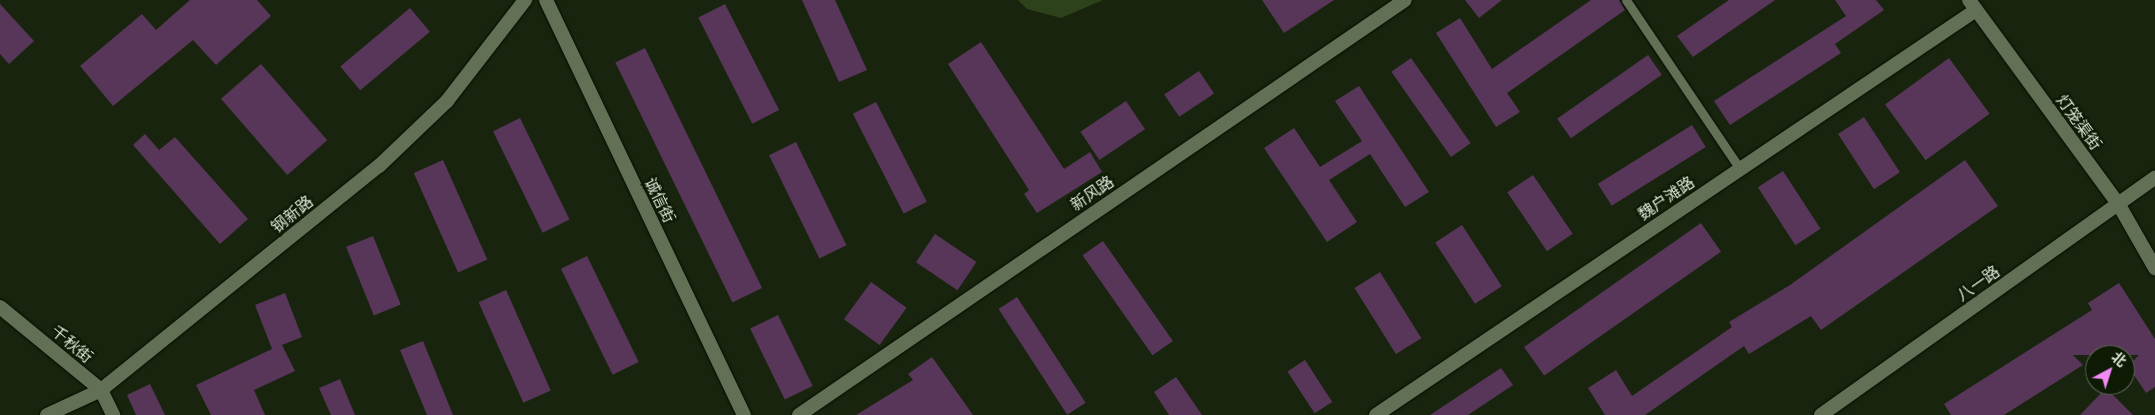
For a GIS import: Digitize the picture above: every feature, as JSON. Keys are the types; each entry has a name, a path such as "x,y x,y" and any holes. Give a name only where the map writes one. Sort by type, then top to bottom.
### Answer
{"street":[{"name":"钢新路","path":"47,415 101,390 379,166 446,101 524,0"},
{"name":"诚信街","path":"546,0 744,415"},
{"name":"新风路","path":"799,415 1405,0"},
{"name":"魏户滩路","path":"1376,415 1740,169 1973,5"},
{"name":"灯笼渠街","path":"1973,5 2119,205 2155,268"},
{"name":"八一路","path":"1821,415 2155,178"},
{"name":"千秋街","path":"0,307 101,390 113,415"}],"lane":[{"path":"1626,0 1740,169"}],"green space":[{"path":"1018,0 1103,0 1061,18 1027,9"}],"building":[{"path":"190,0 257,0 271,16 216,65 193,40 113,106 80,66 142,14 156,30"},
{"path":"802,0 835,0 867,70 839,82"},
{"path":"1262,0 1334,0 1284,33"},
{"path":"1465,0 1502,0 1479,18"},
{"path":"1591,0 1619,0 1625,10 1507,93 1520,112 1496,127 1436,33 1460,18 1492,69"},
{"path":"1729,0 1775,0 1693,57 1677,36"},
{"path":"1835,0 1876,0 1884,10 1835,44 1841,53 1730,125 1714,101 1846,16"},
{"path":"0,4 34,41 9,64 0,54"},
{"path":"725,4 779,110 752,124 698,18"},
{"path":"410,8 430,32 360,90 340,66"},
{"path":"981,42 1064,169 1090,152 1102,172 1037,213 1024,194 1029,190 948,64"},
{"path":"645,48 762,288 732,302 615,62"},
{"path":"1648,55 1662,75 1571,138 1557,119"},
{"path":"1411,58 1471,143 1451,157 1391,72"},
{"path":"1949,58 1990,114 1926,160 1885,104"},
{"path":"261,64 327,140 287,175 221,99"},
{"path":"1199,71 1214,93 1179,117 1164,94"},
{"path":"1359,86 1429,192 1405,207 1370,154 1329,180 1357,222 1327,242 1264,148 1294,128 1320,167 1362,141 1335,101"},
{"path":"1126,101 1145,129 1099,160 1080,132"},
{"path":"876,102 927,202 904,214 853,114"},
{"path":"1864,117 1900,172 1874,189 1838,134"},
{"path":"520,118 570,220 543,233 493,131"},
{"path":"1692,125 1706,147 1612,206 1598,184"},
{"path":"145,134 159,150 175,137 248,219 220,244 133,145"},
{"path":"796,142 846,245 819,259 769,155"},
{"path":"443,160 487,260 458,273 414,173"},
{"path":"1965,160 1998,206 1821,330 1811,316 1749,354 1744,346 1645,415 1605,415 1588,388 1616,370 1632,396 1732,327 1729,322 1790,285"},
{"path":"1783,171 1821,229 1795,245 1758,187"},
{"path":"1533,175 1573,234 1547,251 1507,192"},
{"path":"1701,223 1721,252 1544,376 1524,347"},
{"path":"1462,225 1502,286 1475,304 1435,242"},
{"path":"935,234 976,262 957,290 916,262"},
{"path":"373,236 401,305 374,315 346,247"},
{"path":"1103,241 1173,341 1152,355 1083,255"},
{"path":"587,256 639,362 613,375 561,269"},
{"path":"1380,272 1421,338 1396,354 1355,288"},
{"path":"871,282 907,308 880,345 844,319"},
{"path":"2119,283 2155,339 2155,387 2146,393 2135,376 2135,359 2139,355 2135,355 2135,345 2085,345 2085,355 2073,355 2083,365 2004,415 1951,415 1944,404 2092,310 2088,303"},
{"path":"506,290 551,390 523,403 479,302"},
{"path":"285,293 302,337 282,345 295,371 254,390 265,415 211,415 196,385 272,349 255,305"},
{"path":"1017,297 1086,403 1067,415 999,309"},
{"path":"778,315 813,386 785,400 750,329"},
{"path":"423,341 453,415 427,415 400,350"},
{"path":"932,357 973,415 856,415 913,380 908,374"},
{"path":"1305,360 1332,402 1315,413 1287,371"},
{"path":"1501,368 1513,385 1468,415 1430,415"},
{"path":"1176,377 1202,415 1169,415 1154,392"},
{"path":"340,379 355,415 331,415 319,388"},
{"path":"150,384 165,415 136,415 127,395"},
{"path":"2099,395 2113,395 2133,415 2080,415"}]}
